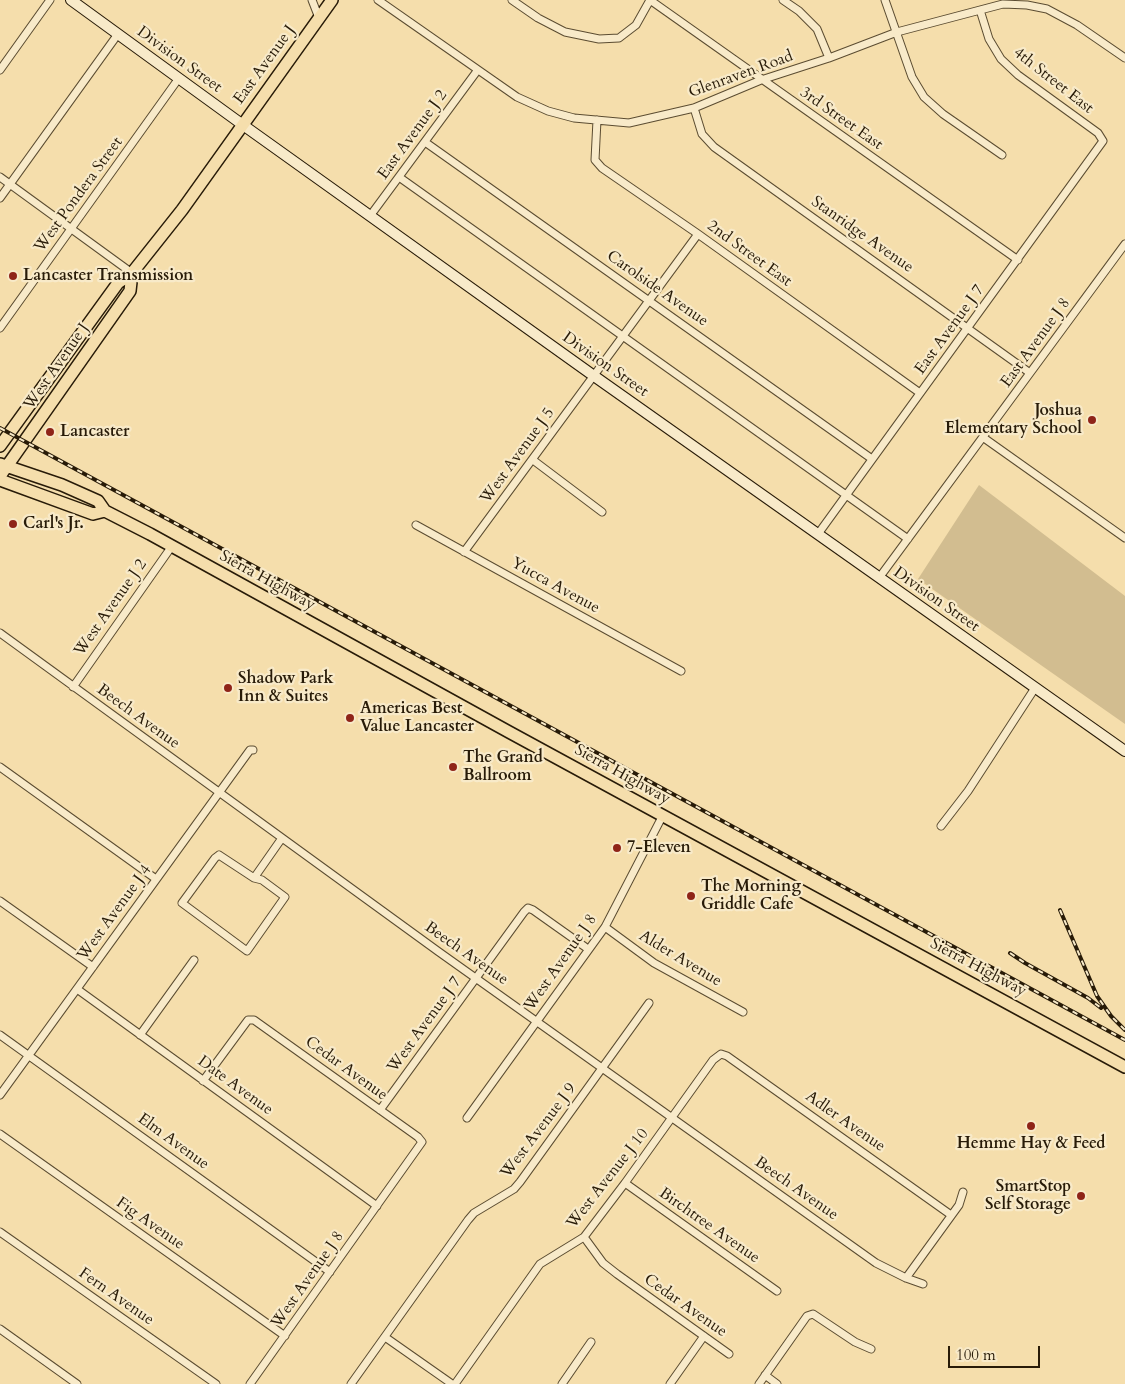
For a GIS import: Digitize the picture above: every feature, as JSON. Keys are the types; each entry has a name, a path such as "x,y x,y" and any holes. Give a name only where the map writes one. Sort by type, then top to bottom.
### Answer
{"main road":[{"name":"Division Street","path":"71,0 594,376 1125,751"},
{"name":"East Avenue J","path":"243,125 332,0"},
{"name":"West Avenue J","path":"0,446 118,283 132,273 182,210 243,125"},
{"name":"West Avenue J","path":"2,472 130,291 132,273"},
{"name":"Sierra Highway","path":"2,472 52,482 98,501 105,511 1125,1067"}],"street":[{"path":"0,70 50,0"},
{"path":"312,0 319,18"},
{"name":"Glenraven Road","path":"378,0 518,97 548,111 574,118 629,123 694,108 762,80 829,58 897,32 1003,4 1047,9 1077,24 1125,58"},
{"path":"512,0 538,18 565,32 599,39 619,38 636,25 650,0"},
{"name":"3rd Street East","path":"650,0 1018,260"},
{"path":"783,0 817,29 829,58"},
{"path":"885,0 912,76 924,97 943,114 1002,155"},
{"name":"4th Street East","path":"980,10 989,39 1001,59 1018,75 1098,133 1103,141"},
{"path":"0,198 118,34"},
{"name":"East Avenue J 2","path":"370,216 477,70"},
{"name":"West Pondera Street","path":"0,328 179,78"},
{"name":"Stanridge Avenue","path":"694,108 702,134 714,147 1030,373"},
{"name":"2nd Street East","path":"597,120 595,160 602,168 698,234 920,393"},
{"name":"East Avenue J 7","path":"818,534 1103,141"},
{"name":"Carolside Avenue","path":"425,142 872,459"},
{"path":"0,177 132,273"},
{"path":"399,177 908,539"},
{"name":"West Avenue J 5","path":"464,552 698,234"},
{"name":"East Avenue J 8","path":"879,578 1124,249"},
{"path":"984,438 1125,538"},
{"path":"533,460 602,512"},
{"name":"Yucca Avenue","path":"416,525 681,671"},
{"name":"West Avenue J 2","path":"73,687 172,546"},
{"name":"Beech Avenue","path":"0,633 282,838 876,1263 923,1284"},
{"path":"941,826 968,791 1035,688"},
{"name":"West Avenue J 4","path":"0,1095 219,792 250,750 253,750"},
{"path":"0,766 156,879"},
{"name":"West Avenue J 8","path":"467,1118 605,926 663,815"},
{"path":"254,878 282,838"},
{"path":"219,854 254,878 262,880 286,896 247,950 182,903 219,854"},
{"path":"0,901 92,967"},
{"name":"West Avenue J 7","path":"380,1110 528,908 534,910 588,949"},
{"name":"Alder Avenue","path":"605,926 654,963 743,1012"},
{"path":"140,1035 194,960"},
{"name":"Date Avenue","path":"76,989 377,1206"},
{"name":"West Avenue J 9","path":"351,1384 468,1220 474,1213 514,1189 520,1182 649,1003"},
{"name":"Cedar Avenue","path":"204,1081 248,1020 254,1020 418,1137 422,1142"},
{"name":"Elm Avenue","path":"0,1035 330,1272"},
{"name":"West Avenue J 10","path":"453,1384 540,1264 584,1237 625,1183 712,1060 721,1054"},
{"name":"Adler Avenue","path":"721,1054 727,1056 951,1215"},
{"name":"Fig Avenue","path":"0,1134 285,1336"},
{"name":"West Avenue J 8","path":"250,1384 422,1142"},
{"name":"Birchtree Avenue","path":"625,1183 776,1291"},
{"path":"906,1278 959,1204 963,1192"},
{"name":"Fern Avenue","path":"0,1232 216,1384"},
{"name":"Cedar Avenue","path":"584,1237 603,1263 729,1354"},
{"path":"759,1384 807,1316 813,1314 855,1342 872,1349"},
{"path":"0,1329 77,1384"},
{"path":"670,1384 704,1336"},
{"path":"385,1337 453,1384"},
{"path":"562,1384 591,1342"},
{"path":"765,1375 778,1384"}],"shaded area":[{"path":"979,485 1125,596 1125,724 918,579"}],"railway":[{"path":"0,428 1125,1040"},
{"path":"1060,910 1097,996 1111,1016 1125,1030"},
{"path":"1010,953 1088,998 1101,1008"}],"place":[{"name":"Lancaster Transmission","path":"13,276"},
{"name":"Joshua Elementary School","path":"1092,420"},
{"name":"Lancaster","path":"50,432"},
{"name":"Carl's Jr.","path":"13,524"},
{"name":"Shadow Park Inn & Suites","path":"228,688"},
{"name":"Americas Best Value Lancaster","path":"350,718"},
{"name":"The Grand Ballroom","path":"453,767"},
{"name":"7-Eleven","path":"617,848"},
{"name":"The Morning Griddle Cafe","path":"691,896"},
{"name":"Hemme Hay & Feed","path":"1031,1126"},
{"name":"SmartStop Self Storage","path":"1081,1196"}]}
